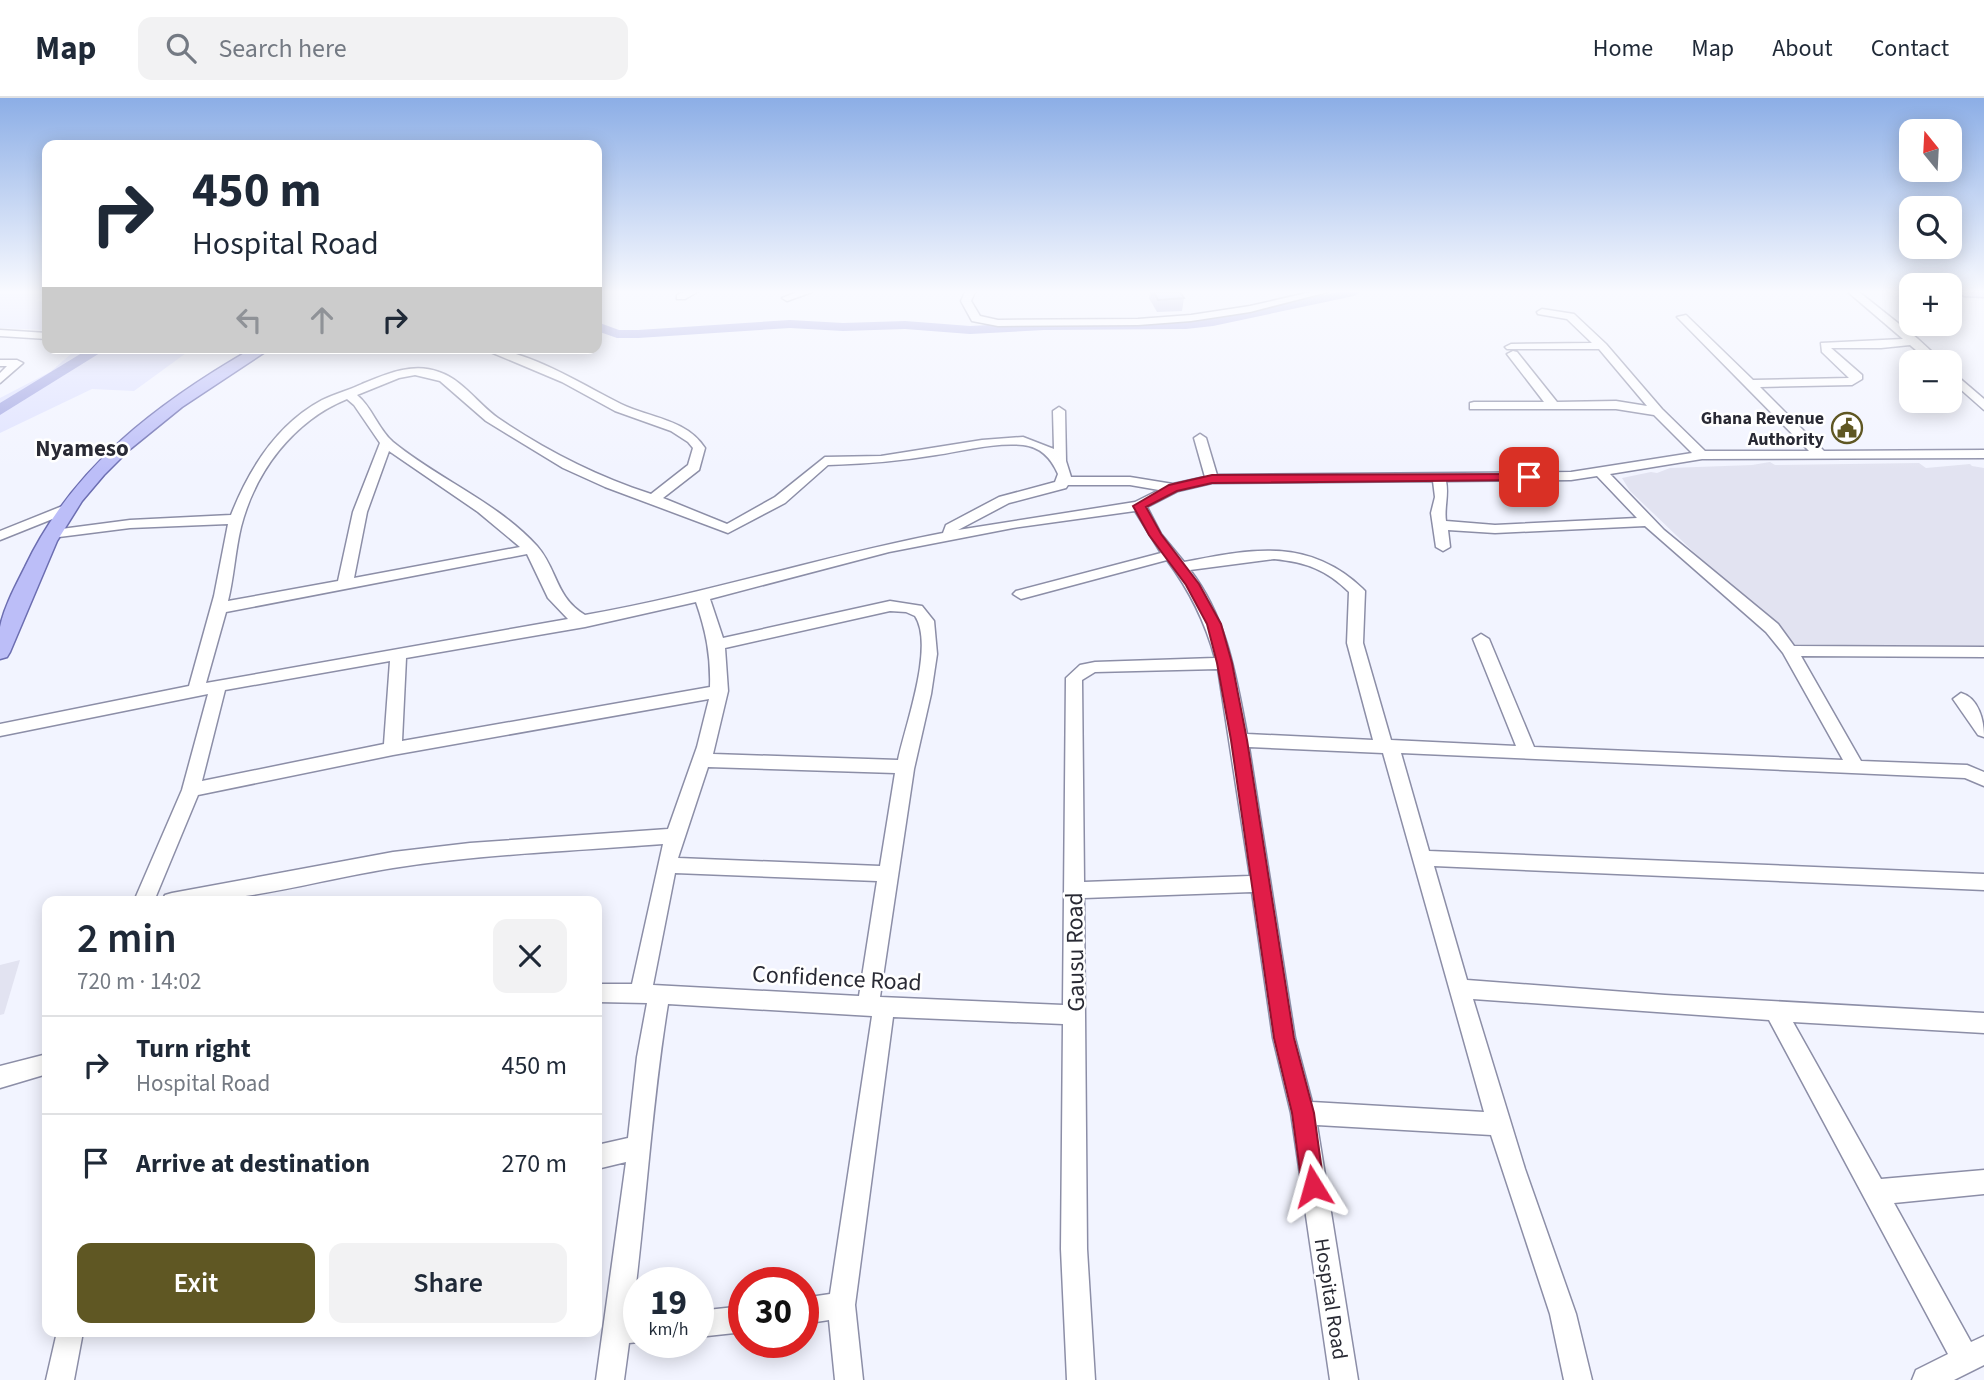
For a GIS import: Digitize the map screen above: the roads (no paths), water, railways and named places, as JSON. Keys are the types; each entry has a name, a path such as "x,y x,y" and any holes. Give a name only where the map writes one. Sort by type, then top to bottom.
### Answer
{"main road":[{"path":"0,652 51,534 69,507 115,453 156,418 200,386 254,354"}],"street":[{"path":"1513,352 1553,405"},
{"path":"1607,352 1658,412 1702,455"},
{"path":"1717,352 1821,455"},
{"path":"1750,384 1852,381 1858,377 1828,352"},
{"path":"501,354 566,379 619,408 675,428 693,439 699,448 694,467 653,499"},
{"path":"0,363 17,363 0,379"},
{"path":"196,690 219,608 236,519 257,472 273,448 315,407 410,372 431,374 452,384 488,417 561,460 612,485 728,529 780,500 825,461 892,458 974,445 1023,441 1046,447 1059,461 1065,474 1064,481 1055,489 1004,499 951,528 949,536"},
{"path":"1962,385 1984,406"},
{"path":"348,394 358,402 386,443 483,509 531,549 539,559 555,601 566,612 585,622"},
{"path":"1474,406 1616,405 1658,412"},
{"path":"1059,411 1059,461"},
{"path":"1200,438 1212,479"},
{"path":"345,585 367,483 386,443"},
{"path":"0,730 196,690 585,622 702,598 876,551 949,536 1139,506 1173,488 1212,479 1571,477 1702,455 1984,454"},
{"path":"1602,473 1647,522 1766,621 1790,651 1856,767"},
{"path":"1439,477 1442,497 1438,513 1443,547"},
{"path":"1064,481 1130,481 1173,488"},
{"name":"Hospital Road","path":"1139,506 1214,624 1225,663 1284,1038 1303,1113 1343,1380"},
{"path":"0,536 69,507"},
{"path":"51,534 130,524 236,519"},
{"path":"1440,525 1495,529 1647,522"},
{"path":"219,608 531,549"},
{"path":"1020,594 1175,561 1280,554 1317,560 1357,591 1355,643 1423,858 1499,1124 1563,1314 1578,1380"},
{"path":"630,1267 638,1147 648,1058 650,994 667,865 703,760 720,691 718,644 702,598"},
{"path":"718,644 878,607 900,606 920,612 926,619 928,654 924,683 906,767 888,874 861,1155 842,1305 849,1380"},
{"path":"1481,639 1527,752"},
{"path":"1790,651 1984,652"},
{"path":"393,749 398,655"},
{"name":"Gausu Road","path":"1081,1380 1074,1249 1074,678 1095,667 1225,663"},
{"path":"146,896 191,790 218,686"},
{"path":"191,790 393,749 720,691"},
{"path":"1961,699 1984,731"},
{"path":"1239,740 1967,772 1984,779"},
{"path":"703,760 906,767"},
{"path":"199,896 393,860 470,851 675,836"},
{"path":"1423,858 1984,882"},
{"path":"667,865 888,874"},
{"path":"1074,890 1261,884"},
{"path":"1459,989 1984,1023"},
{"name":"Confidence Road","path":"602,993 1076,1015"},
{"path":"1775,1010 1876,1192 1975,1354 1926,1380"},
{"path":"0,1077 42,1065"},
{"path":"1303,1113 1499,1124"},
{"path":"602,1156 638,1147"},
{"path":"1876,1192 1984,1182"},
{"path":"819,1309 842,1305"},
{"path":"60,1380 69,1337"},
{"path":"609,1380 623,1343"}],"waterway":[{"path":"0,410 91,354"}],"place":[{"name":"Ghana Revenue Authority","path":"1847,428"}],"district":[{"name":"Nyameso","path":"82,448"}]}
